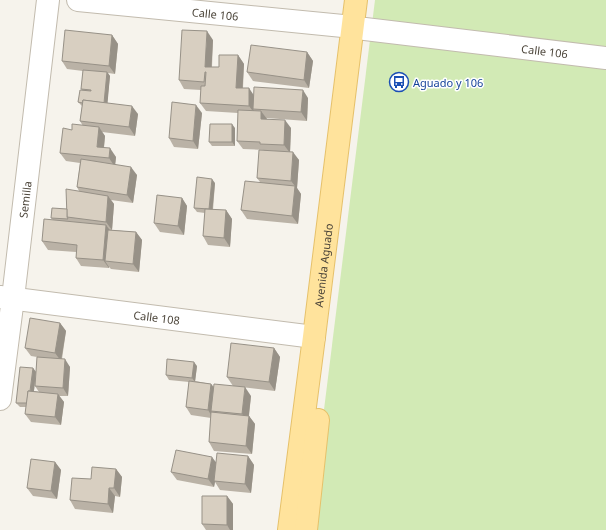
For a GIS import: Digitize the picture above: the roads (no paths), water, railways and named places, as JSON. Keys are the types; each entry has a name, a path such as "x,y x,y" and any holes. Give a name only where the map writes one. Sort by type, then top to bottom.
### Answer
{"main road":[{"name":"Avenida Aguado","path":"306,530 327,338 360,77 359,28 356,0"},
{"name":"Avenida Aguado","path":"289,530 314,337 359,28 370,0"}],"street":[{"name":"Semilla","path":"0,399 7,297 48,0"},
{"name":"Calle 106","path":"78,0 359,28 606,58"},
{"name":"Calle 108","path":"7,297 314,337"}],"place":[{"name":"Aguado y 106","path":"399,82"}]}
